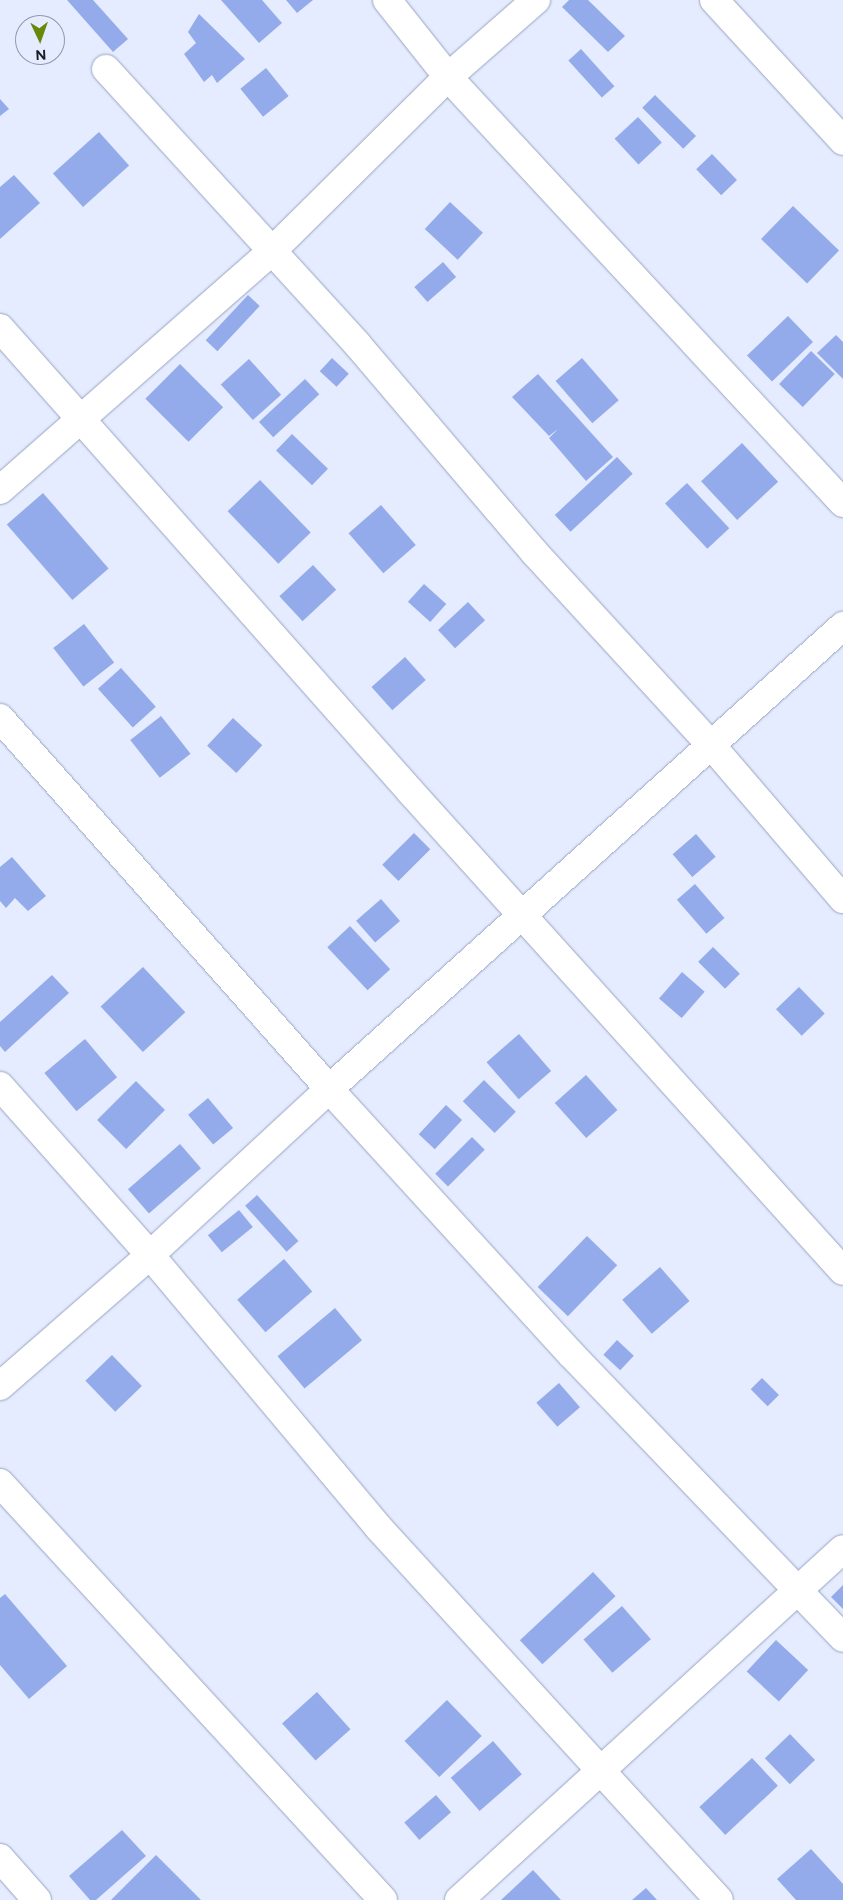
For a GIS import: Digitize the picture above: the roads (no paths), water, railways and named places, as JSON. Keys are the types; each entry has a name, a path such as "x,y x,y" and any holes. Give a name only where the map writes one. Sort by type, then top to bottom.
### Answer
{"street":[{"path":"388,0 448,77 843,503"},
{"path":"0,490 82,420 271,252 448,77 536,0"},
{"path":"714,0 843,141"},
{"path":"106,69 356,344 535,553 711,745 843,899"},
{"path":"0,328 397,776 843,1271"},
{"path":"0,1386 150,1255 329,1089 843,626"},
{"path":"0,718 329,1089 571,1354 799,1589 843,1638"},
{"path":"0,1086 150,1255 378,1527 720,1900"},
{"path":"0,1483 383,1900"},
{"path":"459,1900 843,1549"},
{"path":"0,1858 37,1900"}]}
